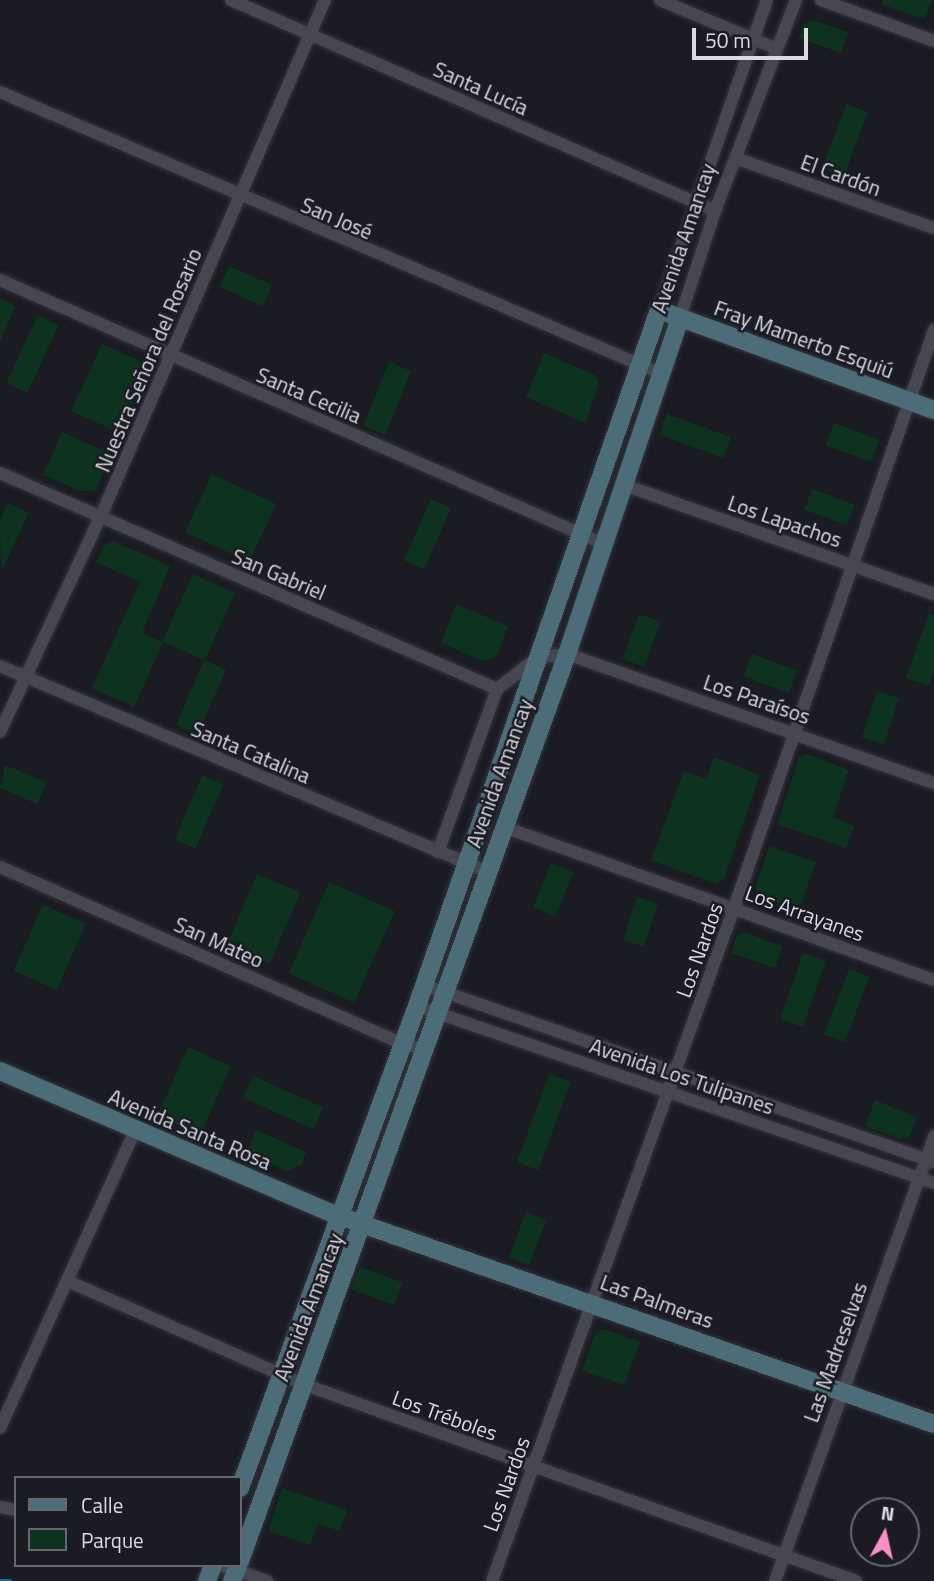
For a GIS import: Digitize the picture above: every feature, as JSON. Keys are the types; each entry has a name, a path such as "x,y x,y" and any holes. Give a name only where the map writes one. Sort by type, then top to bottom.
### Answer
{"street":[{"name":"Santa Lucía","path":"231,0 715,211"},
{"name":"Nuestra Señora del Rosario","path":"0,732 100,518 325,0"},
{"path":"660,0 777,49"},
{"name":"Avenida Amancay","path":"242,1482 400,1043 417,1006 767,0"},
{"name":"Avenida Amancay","path":"242,1547 364,1223 567,654 715,211 796,0"},
{"path":"821,0 934,41"},
{"name":"San José","path":"0,92 639,368 662,374"},
{"name":"El Cardón","path":"735,158 934,228"},
{"name":"Santa Cecilia","path":"0,280 604,544"},
{"name":"Fray Mamerto Esquiú","path":"659,310 934,410"},
{"name":"Los Nardos","path":"492,1581 590,1301 734,908 793,732 855,565 934,330"},
{"name":"San Gabriel","path":"0,473 497,689"},
{"name":"Los Lapachos","path":"624,485 934,594"},
{"path":"438,852 497,689 537,658 567,654"},
{"name":"Los Paraísos","path":"567,654 934,783"},
{"name":"Santa Catalina","path":"0,666 488,872"},
{"name":"Los Arrayanes","path":"504,827 934,980"},
{"name":"San Mateo","path":"0,867 400,1043 424,1049"},
{"name":"Avenida Los Tulipanes","path":"424,985 930,1160"},
{"name":"Avenida Los Tulipanes","path":"417,1006 934,1182"},
{"name":"Avenida Santa Rosa","path":"0,1071 135,1131 339,1216 364,1223"},
{"path":"0,1428 135,1131"},
{"name":"Las Madreselvas","path":"775,1581 919,1177 930,1160 934,1136"},
{"name":"Las Palmeras","path":"364,1223 934,1424"},
{"name":"Los Tréboles","path":"67,1281 303,1384 856,1581"},
{"path":"234,1568 267,1581"}],"green space":[{"path":"883,0 931,0 925,19 881,4"},
{"path":"813,20 848,32 841,53 799,38 804,24"},
{"path":"846,104 868,112 844,177 822,169"},
{"path":"229,266 272,285 263,306 220,287"},
{"path":"0,298 16,306 0,342"},
{"path":"38,315 59,325 27,393 6,383"},
{"path":"102,344 145,363 148,370 120,433 71,411"},
{"path":"544,353 595,375 599,384 585,423 526,397"},
{"path":"389,362 411,371 385,435 363,426"},
{"path":"667,414 731,437 723,458 659,435"},
{"path":"834,423 879,439 871,462 826,446"},
{"path":"62,432 111,454 95,491 80,491 43,475"},
{"path":"212,474 276,504 249,562 185,532"},
{"path":"812,489 854,504 847,525 804,510"},
{"path":"431,499 451,508 424,569 404,560"},
{"path":"8,503 29,513 1,572 0,520"},
{"path":"113,541 170,566 142,633 162,642 193,574 235,593 205,660 226,670 197,735 176,725 204,660 163,642 134,707 92,688 140,582 96,562 105,545"},
{"path":"456,604 508,626 497,656 483,661 441,643"},
{"path":"929,613 934,615 934,670 928,686 906,678"},
{"path":"639,614 661,622 644,667 623,659"},
{"path":"752,654 797,670 789,693 744,677"},
{"path":"877,691 899,698 884,745 862,738"},
{"path":"807,754 849,770 833,817 854,826 846,848 777,824 799,757"},
{"path":"714,757 760,775 724,879 716,884 651,860 684,771 706,779"},
{"path":"5,765 47,782 37,804 0,788"},
{"path":"202,775 223,784 196,848 175,839"},
{"path":"769,846 816,862 799,910 759,896 755,887"},
{"path":"551,863 573,872 555,916 533,908"},
{"path":"257,874 300,892 270,964 227,946"},
{"path":"329,882 395,911 354,1003 288,973"},
{"path":"637,897 658,904 644,947 623,940"},
{"path":"43,905 86,924 57,990 14,971"},
{"path":"744,932 782,946 775,968 731,953 737,936"},
{"path":"803,953 826,961 803,1027 780,1019"},
{"path":"849,969 870,977 844,1042 824,1034"},
{"path":"188,1047 231,1066 200,1135 157,1116"},
{"path":"549,1074 571,1082 538,1170 517,1162"},
{"path":"253,1076 323,1107 314,1129 243,1098"},
{"path":"875,1100 917,1117 910,1136 900,1139 865,1126"},
{"path":"256,1130 306,1152 302,1165 287,1171 246,1154"},
{"path":"526,1212 547,1220 529,1266 508,1258"},
{"path":"360,1267 402,1282 394,1305 352,1290"},
{"path":"604,1329 640,1342 624,1385 582,1371 595,1333"},
{"path":"282,1488 347,1510 340,1531 318,1524 310,1545 268,1531"}],"waterway":[{"path":"1,1581 10,1581"}]}
